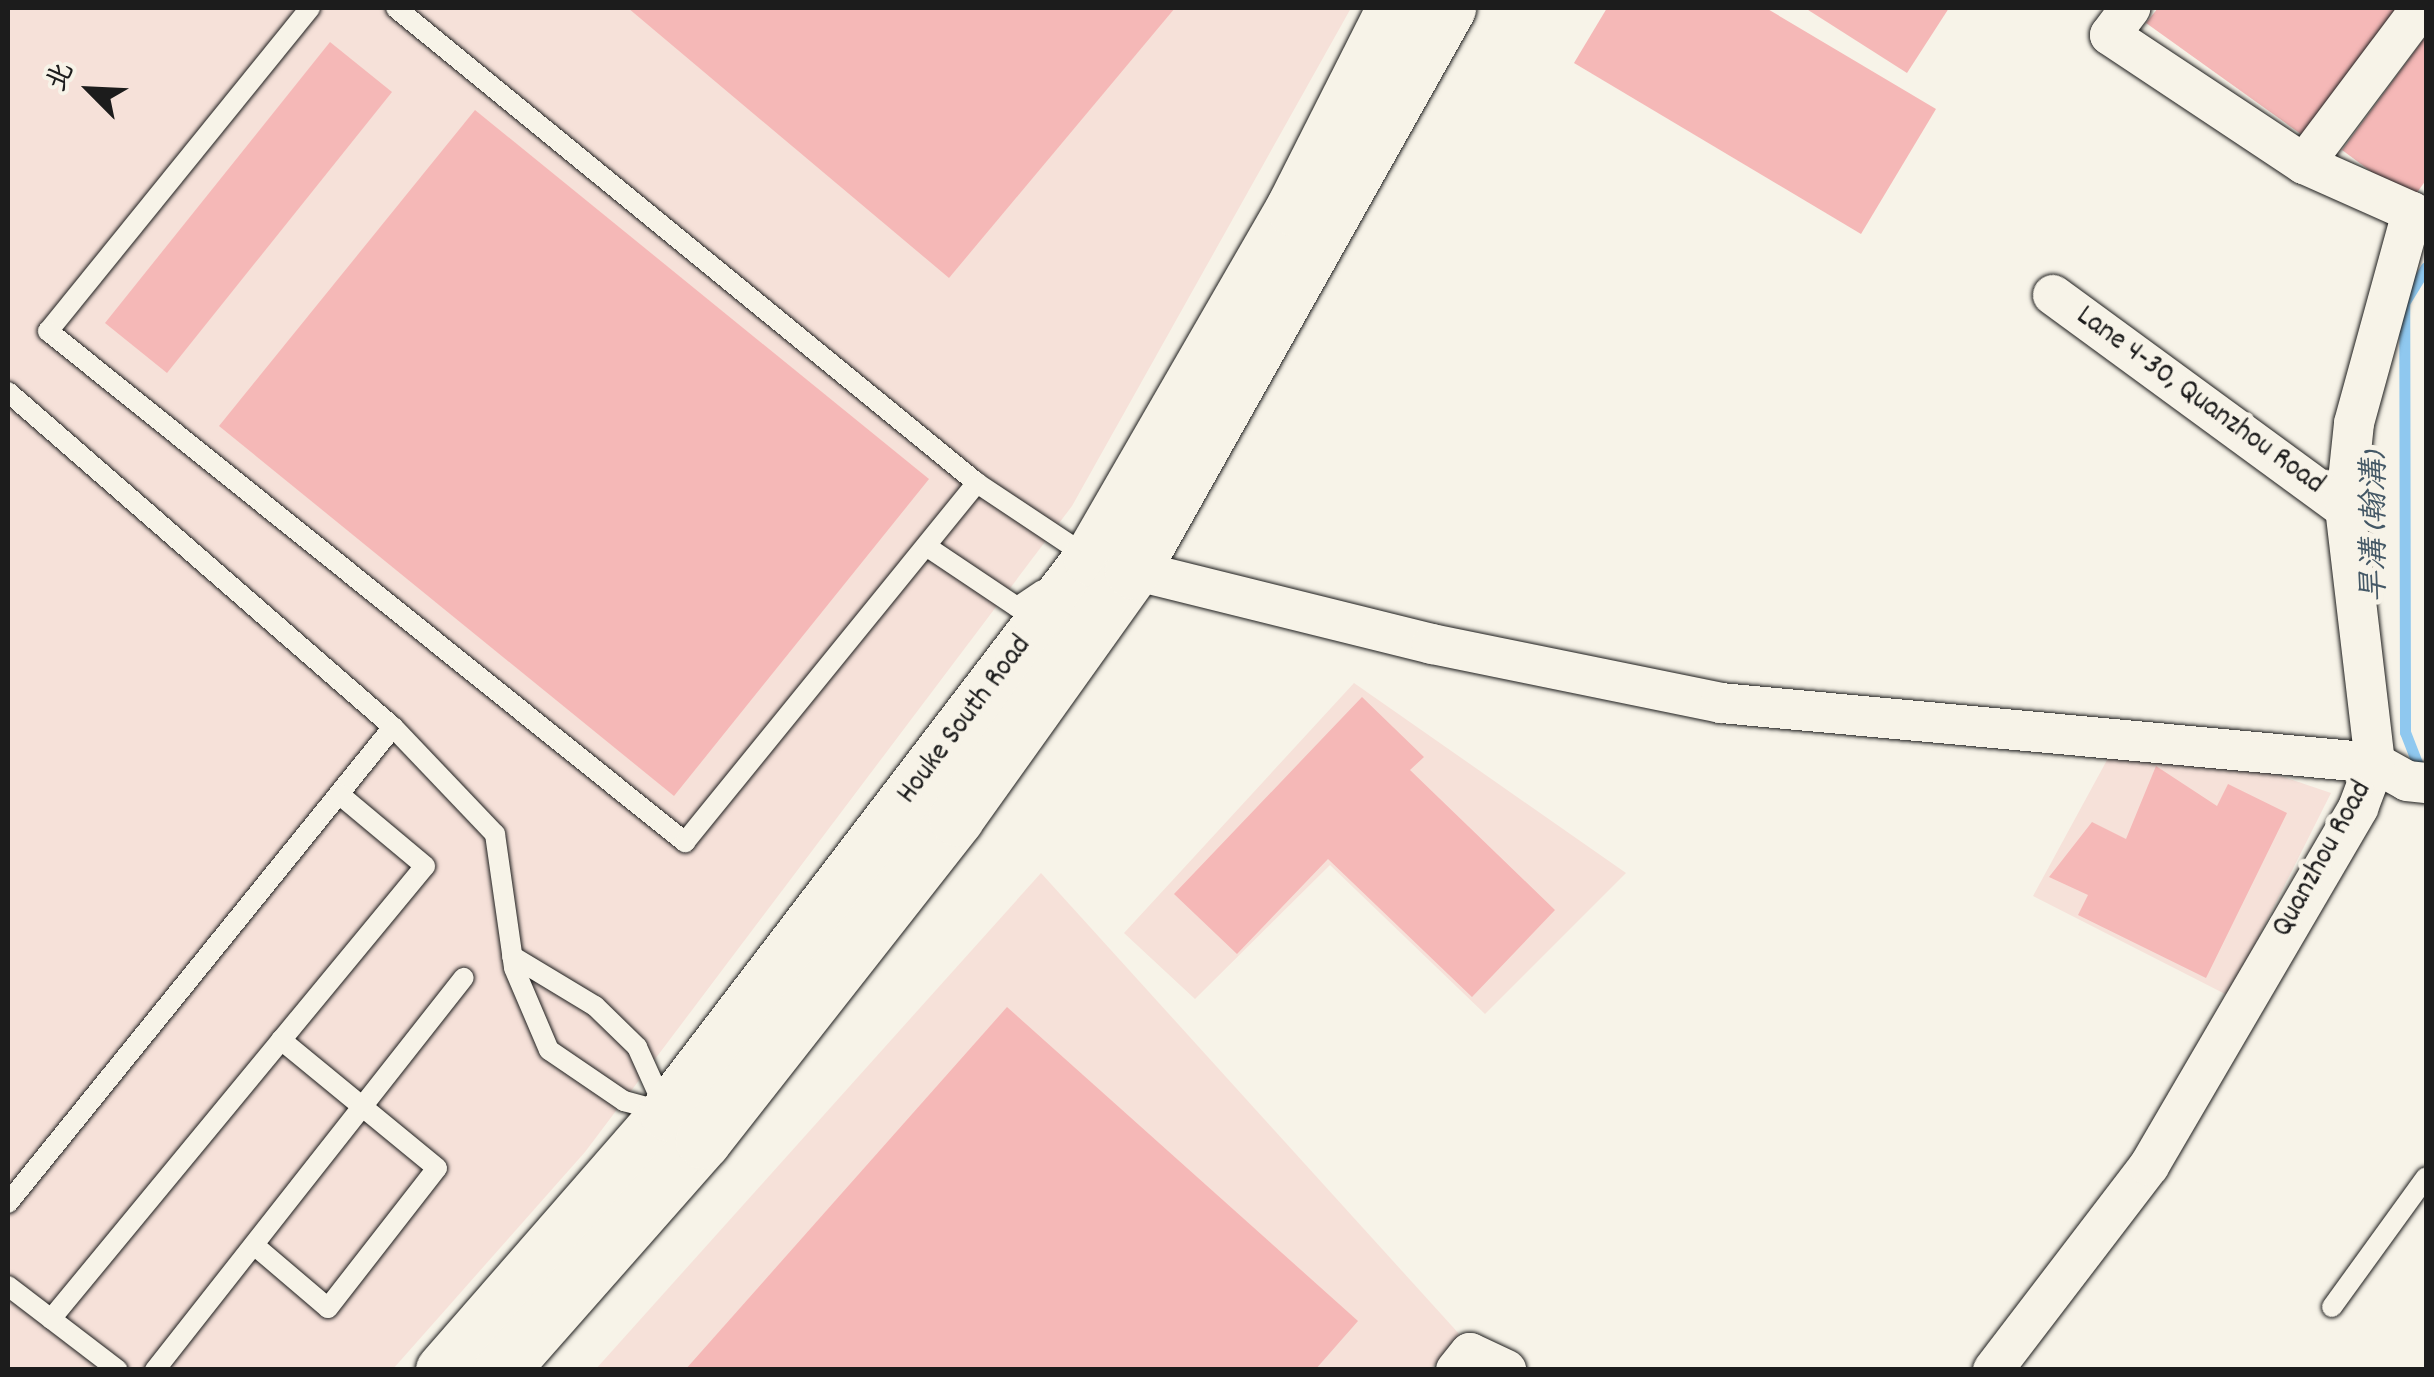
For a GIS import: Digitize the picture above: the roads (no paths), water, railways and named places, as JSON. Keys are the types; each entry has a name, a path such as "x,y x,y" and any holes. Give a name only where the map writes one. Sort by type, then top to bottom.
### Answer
{"street":[{"name":"Houke South Road","path":"1112,564 1394,8"},
{"name":"Houke South Road","path":"442,1370 685,1127 956,818 1448,8"},
{"name":"Quanzhou Road","path":"1992,1370 2148,1166 2358,808 2403,775 2345,509 2354,424 2412,212 2304,164 2110,35 2130,8"},
{"path":"2304,164 2421,8"},
{"name":"Lane 4-30, Quanzhou Road","path":"2053,295 2345,509"},
{"path":"1112,564 1432,644 1721,703 2403,775"},
{"name":"Houke South Road","path":"501,1370 685,1127"}],"lane":[{"path":"310,8 48,331 685,842 978,483"},
{"path":"396,8 978,483 1112,564"},
{"path":"8,392 393,727 495,834 512,956 549,1050 624,1101 685,1127"},
{"path":"926,546 1017,607 1112,564"},
{"path":"8,1203 393,727"},
{"path":"51,1319 424,866 339,794"},
{"path":"512,956 594,1006 636,1047 685,1127"},
{"path":"155,1370 464,978"},
{"path":"254,1245 328,1308 436,1168 280,1040"},
{"path":"2332,1307 2426,1177"},
{"path":"8,1286 118,1370"}],"waterway":[{"name":"旱溝 (翰溝)","path":"2421,773 2405,732 2404,303 2426,267"}]}
